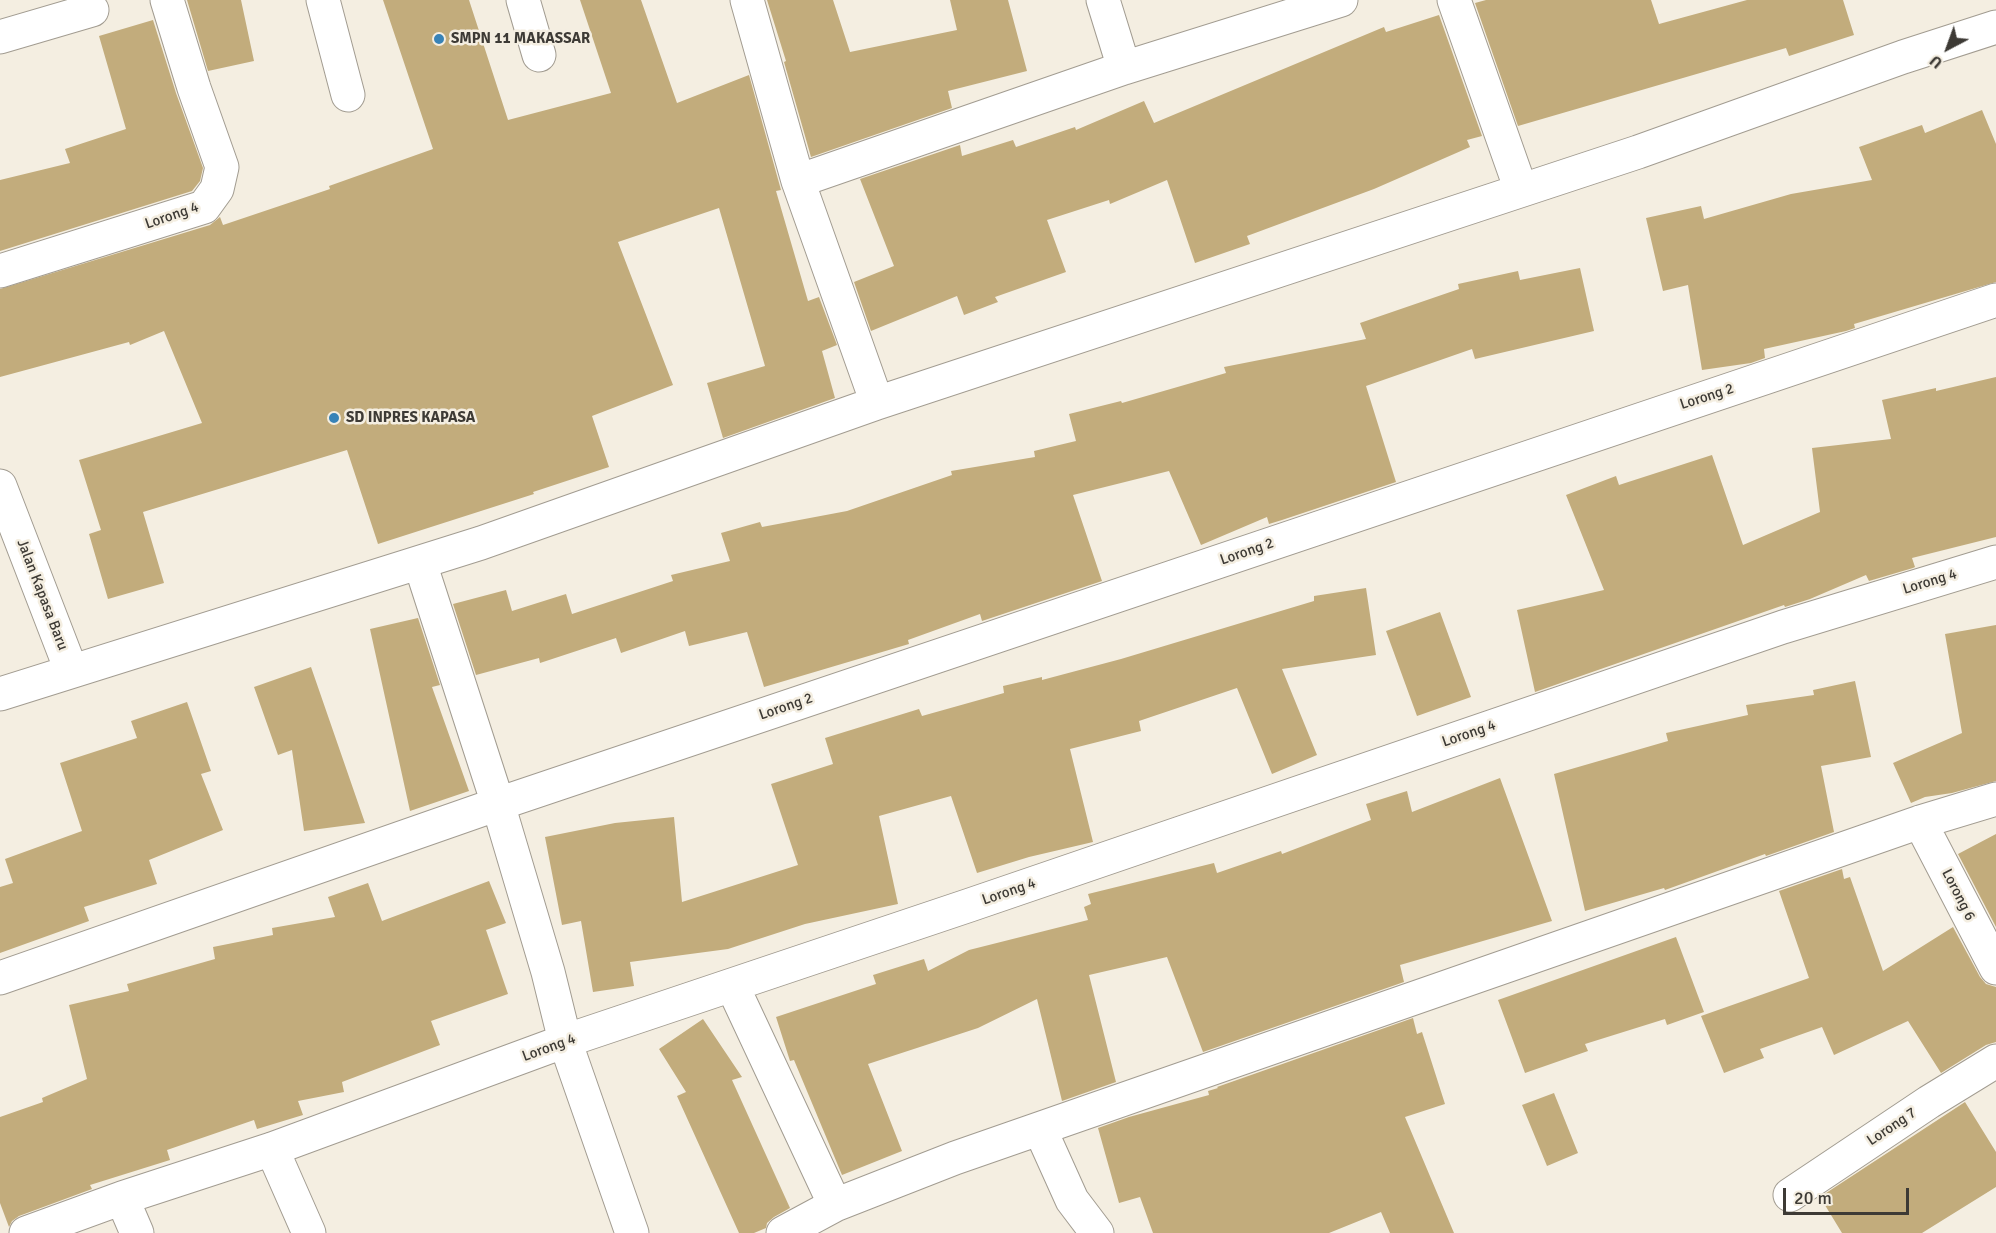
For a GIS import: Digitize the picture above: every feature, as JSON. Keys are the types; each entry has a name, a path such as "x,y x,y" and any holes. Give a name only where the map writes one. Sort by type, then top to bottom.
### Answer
{"street":[{"name":"Lorong 4","path":"0,271 204,207 217,189 222,167 194,88 167,0"},
{"path":"323,0 348,95"},
{"path":"524,0 539,55"},
{"path":"747,0 798,182 876,403"},
{"path":"1103,0 1124,68"},
{"path":"798,182 1124,68 1341,0"},
{"path":"1454,0 1521,189"},
{"path":"0,37 92,10"},
{"path":"0,694 481,543 876,403 1638,152 1903,57 1996,27"},
{"name":"Lorong 2","path":"0,978 498,804 1996,300"},
{"name":"Jalan Kapasa Baru","path":"0,486 71,670"},
{"name":"Lorong 4","path":"26,1233 122,1198 272,1149 565,1041 1783,627 1996,562"},
{"path":"420,563 498,804 548,972 565,1041 632,1233"},
{"path":"783,1233 835,1205 955,1158 1920,822 1996,799"},
{"name":"Lorong 6","path":"1920,822 1996,968"},
{"path":"732,985 835,1205"},
{"name":"Lorong 7","path":"1790,1195 1996,1060"},
{"path":"1040,1129 1072,1200 1096,1233"},
{"path":"272,1149 309,1233"},
{"path":"122,1198 137,1233"}],"building":[{"path":"187,0 241,0 254,61 208,71"},
{"path":"383,0 469,0 508,120 611,93 580,0 641,0 677,103 749,75 781,190 776,191 808,301 819,297 837,345 822,351 835,398 723,438 707,383 765,366 719,208 618,242 673,385 592,416 609,467 533,492 534,494 378,544 347,450 143,512 164,583 108,599 89,534 101,530 79,460 202,423 164,331 130,345 129,342 0,377 0,289 210,225 220,217 223,225 330,189 329,186 433,149"},
{"path":"767,0 833,0 850,52 957,30 950,0 1008,0 1027,71 948,91 952,108 811,157 784,62 786,61"},
{"path":"1486,0 1651,0 1659,24 1747,0 1843,0 1854,35 1789,56 1786,48 1518,126 1475,3"},
{"path":"1439,15 1482,136 1467,140 1470,147 1374,189 1247,236 1250,244 1195,263 1167,180 1110,204 1109,200 1047,220 1066,272 995,297 998,302 964,315 957,296 871,331 854,282 894,266 860,179 960,145 962,156 1013,140 1016,147 1075,127 1076,130 1144,101 1154,123 1384,27 1386,32"},
{"path":"153,20 203,168 200,181 192,191 0,251 0,180 70,163 65,149 126,129 99,36"},
{"path":"1982,110 1996,144 1996,282 1854,324 1855,328 1846,331 1764,349 1765,358 1751,363 1702,370 1688,285 1663,291 1646,218 1701,206 1704,219 1791,194 1872,180 1859,147 1922,125 1925,133"},
{"path":"1580,268 1594,331 1475,359 1472,349 1366,386 1396,482 1269,524 1267,517 1201,545 1169,471 1073,495 1102,581 982,621 980,614 908,640 909,644 764,687 747,632 689,646 685,631 621,653 616,638 540,663 539,658 476,675 453,604 506,590 512,611 566,594 572,614 673,581 671,575 730,561 721,533 760,522 762,527 847,511 952,475 951,471 1035,457 1034,451 1076,441 1069,414 1121,401 1122,403 1226,373 1224,367 1366,339 1360,323 1459,289 1458,284 1518,271 1520,280"},
{"path":"1996,377 1996,537 1912,558 1915,567 1913,568 1869,581 1866,575 1810,599 1785,607 1784,605 1535,692 1517,610 1604,590 1566,495 1616,476 1619,485 1712,455 1743,545 1820,512 1812,448 1891,439 1882,400 1936,388 1936,391"},
{"path":"1366,588 1376,655 1282,669 1317,755 1272,774 1237,688 1139,721 1141,731 1070,749 1093,842 1029,857 977,873 951,796 879,816 898,904 805,924 728,949 630,962 634,986 593,992 581,921 562,925 545,837 615,823 674,817 682,902 798,865 771,784 833,764 825,738 919,709 922,716 1004,693 1003,686 1042,677 1042,680 1121,659 1314,601 1314,596"},
{"path":"1440,612 1471,697 1417,716 1386,631"},
{"path":"418,618 440,685 432,687 469,791 410,811 370,629"},
{"path":"1996,625 1996,781 1952,793 1925,797 1911,803 1893,763 1962,733 1945,634"},
{"path":"311,667 365,823 304,831 292,750 278,755 254,687"},
{"path":"1855,681 1871,757 1821,766 1834,832 1665,890 1664,888 1585,911 1554,774 1668,741 1666,733 1748,715 1746,705 1814,695 1813,690"},
{"path":"187,702 211,771 201,774 223,830 149,860 157,884 84,907 89,921 0,953 0,887 13,883 5,859 82,831 60,763 137,738 131,721"},
{"path":"1500,778 1552,921 1400,965 1404,982 1203,1052 1167,957 1089,975 1116,1082 1062,1101 1037,999 978,1028 868,1064 902,1151 842,1175 794,1060 790,1061 776,1017 876,984 873,975 924,959 928,971 969,950 1088,920 1084,907 1091,904 1088,894 1214,863 1217,873 1281,851 1282,854 1371,820 1366,804 1407,791 1412,812"},
{"path":"1996,834 1996,927 1958,854"},
{"path":"1842,869 1844,879 1850,877 1883,971 1953,927 1980,977 1986,984 1996,987 1996,1042 1986,1045 1941,1073 1908,1021 1834,1055 1822,1027 1760,1049 1764,1058 1724,1073 1701,1016 1809,978 1779,891"},
{"path":"489,881 506,923 486,930 508,994 431,1021 440,1045 342,1082 344,1092 298,1101 303,1115 257,1129 254,1120 167,1150 170,1160 90,1185 92,1189 19,1216 12,1221 9,1227 0,1203 0,1117 43,1102 42,1098 87,1079 69,1005 129,991 127,984 215,959 213,947 273,935 272,928 335,917 328,897 368,883 382,921"},
{"path":"1676,937 1704,1012 1667,1025 1665,1019 1585,1044 1588,1051 1525,1073 1498,1000"},
{"path":"1413,1018 1417,1034 1422,1032 1445,1104 1405,1117 1454,1233 1390,1233 1381,1212 1329,1233 1153,1233 1140,1197 1119,1203 1098,1128 1209,1095 1208,1091 1217,1087"},
{"path":"703,1019 742,1077 732,1080 790,1208 774,1217 767,1223 766,1228 754,1233 739,1233 677,1096 686,1092 659,1049"},
{"path":"1554,1093 1578,1153 1547,1166 1522,1105"},
{"path":"1965,1102 1996,1152 1996,1187 1922,1233 1842,1233 1820,1197"}],"place":[{"name":"SMPN 11 MAKASSAR","path":"439,39"},
{"name":"SD INPRES KAPASA","path":"334,418"}]}
